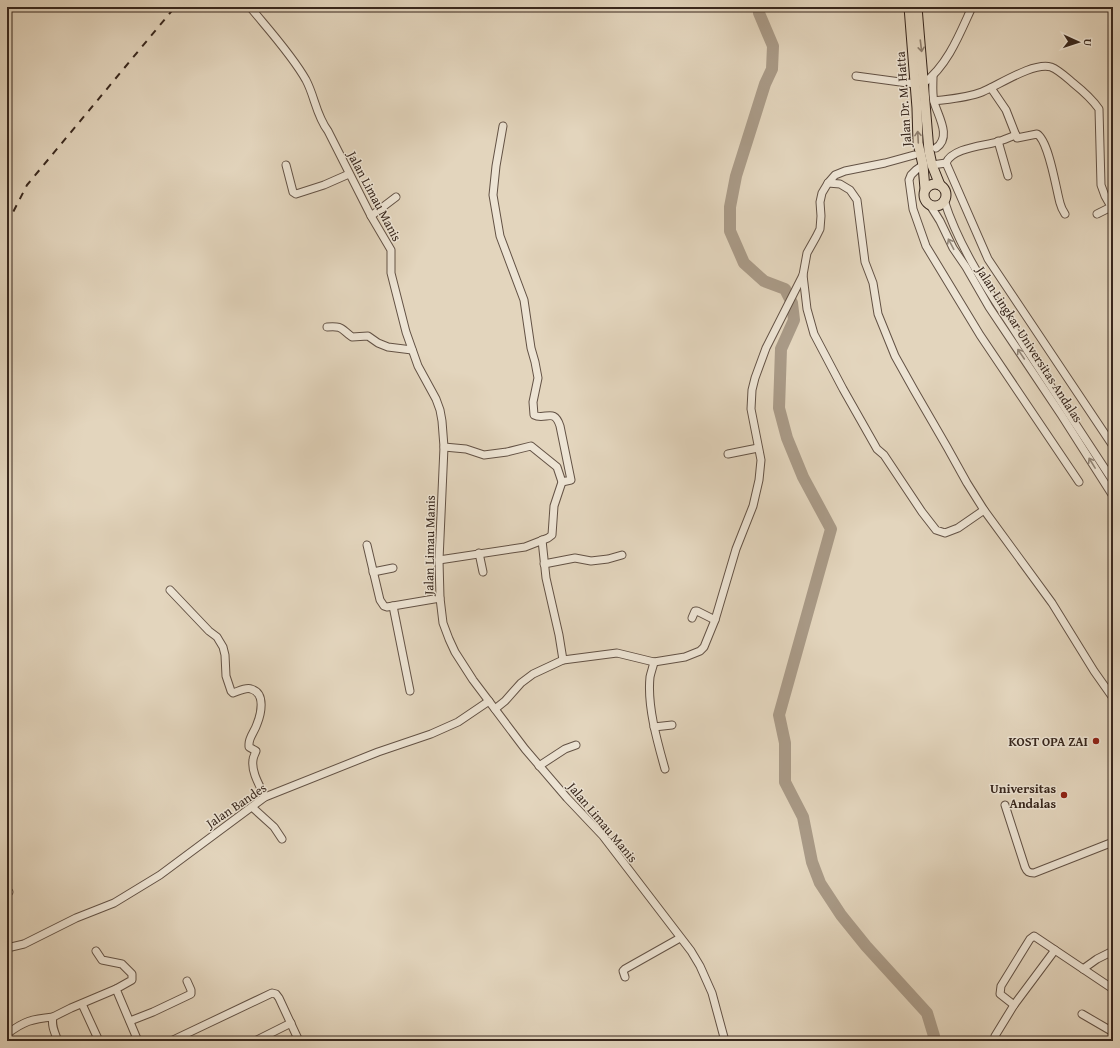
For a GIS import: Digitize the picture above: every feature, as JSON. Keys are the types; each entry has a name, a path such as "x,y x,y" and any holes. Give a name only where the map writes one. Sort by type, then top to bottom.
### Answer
{"main road":[{"name":"Jalan Dr. M. Hatta","path":"909,7 928,143 928,165 925,189"},
{"name":"Jalan Dr. M. Hatta","path":"917,7 920,84"},
{"name":"Jalan Dr. M. Hatta","path":"928,165 940,185"},
{"path":"932,184 940,185 945,192 944,200 939,205 930,205 925,200 925,189 932,184"}],"street":[{"name":"Jalan Limau Manis","path":"250,7 306,80 318,113 371,216 391,250 391,273 402,319 412,350 440,410 442,421 444,447 439,560 440,598 443,623 448,639 473,680 539,766 603,836 691,951 708,982 725,1041"},
{"path":"856,76 920,84 933,76 957,38 972,7"},
{"path":"934,101 972,95 1032,69 1046,66 1056,70 1093,100 1099,109 1101,185 1112,209 1097,214"},
{"path":"933,76 934,101 944,132 943,139 940,145 936,148"},
{"path":"991,88 1006,110 1017,138 1037,134 1043,140 1055,178 1060,202 1065,214"},
{"path":"503,126 496,166 493,196 500,236 524,300 538,378 533,402 534,415 538,417 550,415 558,419 571,480 562,482"},
{"path":"946,163 952,155 961,151 1016,135"},
{"path":"998,141 1008,176"},
{"path":"914,155 885,163 844,171 835,175 828,183 822,193 820,202 820,228 807,253 803,275 807,309 814,334 843,390 869,433 872,442 884,455 922,512 936,530 945,533 958,528 984,510"},
{"path":"946,163 928,165 916,170 911,175 909,180 913,209 926,246 980,334 1079,482"},
{"path":"946,163 988,259 1113,446"},
{"path":"286,165 293,192 296,194 324,185 349,174"},
{"path":"828,183 840,184 850,190 857,200 865,262 873,284 878,314 895,356 967,483 984,510 1052,603 1094,671 1113,698"},
{"path":"371,216 396,197"},
{"name":"Jalan Lingkar Universitas Andalas","path":"944,200 962,246 987,289 1113,481"},
{"name":"Jalan Lingkar Universitas Andalas","path":"930,205 940,220 953,248 966,267 989,307 1062,416 1113,496"},
{"path":"495,709 505,701 521,682 533,674 563,660 617,653 643,658 654,662 685,657 700,651 704,647 715,620 736,549 753,506 761,467 751,408 752,390 755,378 766,348 803,275"},
{"path":"326,328 343,328 352,337 368,336 378,343 388,347 412,350"},
{"path":"439,560 525,547 552,535 554,506 562,482 557,467 531,446 507,452 484,455 466,449 444,447"},
{"path":"728,454 758,448"},
{"path":"542,540 546,578 563,660"},
{"path":"367,545 382,604 387,607 440,598"},
{"path":"479,553 483,572"},
{"path":"544,564 575,558 591,561 608,559 622,555"},
{"path":"373,572 393,568"},
{"path":"170,590 206,628 217,637 224,651 226,676 231,691 233,693 246,688 252,689 259,695 262,701 257,725 249,742 249,747 256,751 252,761 256,776 265,797"},
{"path":"393,606 410,691"},
{"path":"692,618 696,611 715,620"},
{"path":"654,662 650,676 650,687 654,727 664,769"},
{"name":"Jalan Bandes","path":"7,948 24,944 76,918 114,903 160,875 265,797 378,752 431,734 458,722 489,701"},
{"path":"654,727 672,725"},
{"path":"539,766 565,749 576,745"},
{"path":"1005,805 1025,867 1029,873 1034,873 1113,842"},
{"path":"252,807 274,827 282,839"},
{"path":"1014,1005 1003,997 1000,991 1001,986 1030,939 1034,936 1113,989"},
{"path":"625,977 625,969 680,938"},
{"path":"995,1036 1014,1005 1055,950"},
{"path":"1083,969 1113,950"},
{"path":"7,1034 34,1019 53,1018 71,1008 129,983 132,980 132,974 122,964 102,960 96,951"},
{"path":"130,1021 153,1012 190,994 191,990 187,981"},
{"path":"116,989 138,1041"},
{"path":"175,1040 272,993 276,994 279,998 299,1041"},
{"path":"82,1004 99,1041"},
{"path":"1082,1014 1113,1032"},
{"path":"53,1018 53,1030 58,1041"},
{"path":"256,1041 291,1023"}],"waterway":[{"path":"759,7 759,13 773,46 772,69 765,84 736,176 730,207 730,231 744,263 764,281 785,289 792,303 794,320 781,349 779,408 787,438 803,477 831,529 779,715 785,743 785,782 803,817 812,862 820,883 841,915 866,946 927,1013 934,1036 933,1041"}],"railway":[{"path":"7,224 27,185 175,7"}],"place":[{"name":"KOST OPA ZAI","path":"1096,741"},
{"name":"Universitas Andalas","path":"1064,795"}]}
